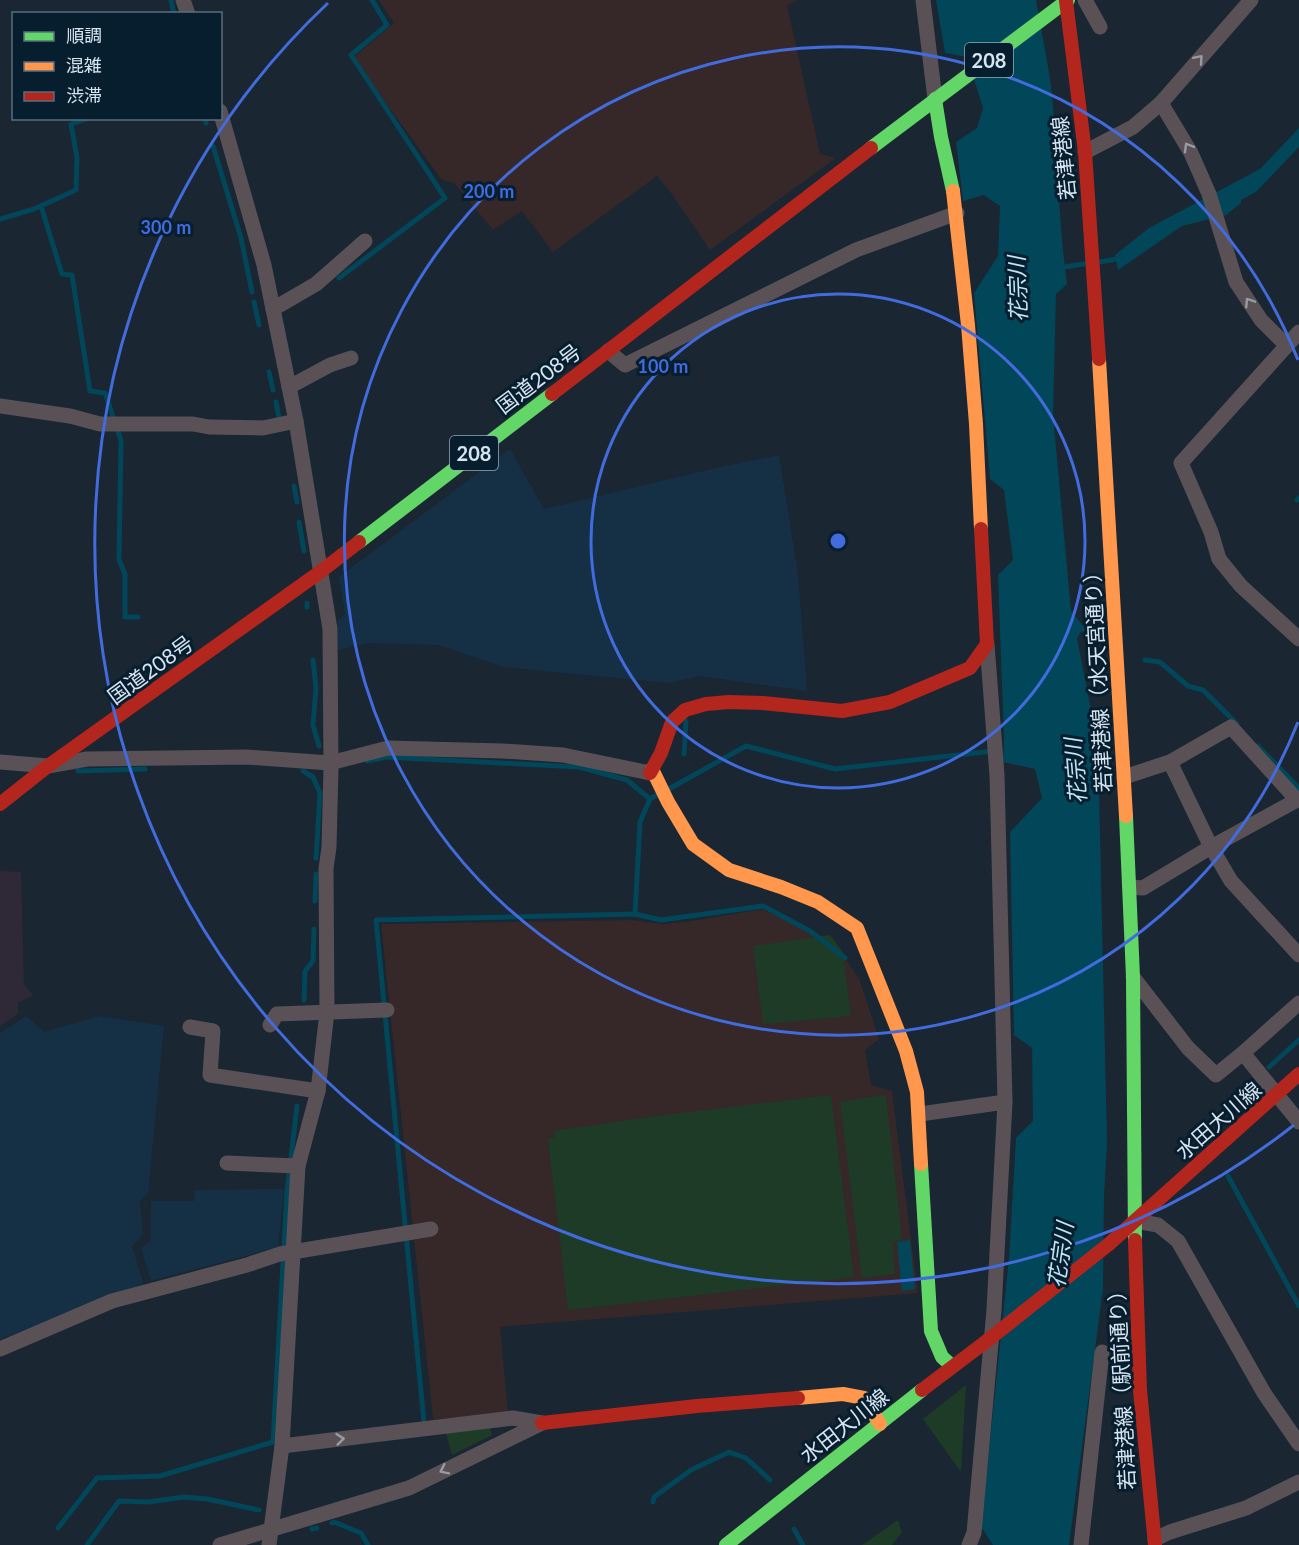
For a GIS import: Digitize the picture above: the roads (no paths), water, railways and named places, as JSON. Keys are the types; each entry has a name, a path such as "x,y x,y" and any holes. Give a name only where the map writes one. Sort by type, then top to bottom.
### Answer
{"main road":[{"name":"国道208号","path":"0,804 48,766 320,572 939,96 1067,1"},
{"name":"若津港線","path":"1067,1 1085,152 1097,311"},
{"path":"939,96 957,213 976,424 987,644 970,668 890,702 842,711 729,702 706,704 685,710 672,722 661,753 651,771 693,844 729,870 818,902 857,928 906,1051 917,1092 931,1331 942,1357 952,1366"},
{"name":"若津港線（水天宮通り）","path":"1097,311 1130,887 1135,1221"},
{"name":"水田大川線","path":"726,1545 1109,1244 1299,1074"},
{"name":"若津港線（駅前通り）","path":"1135,1221 1140,1390 1155,1542"},
{"path":"542,1423 697,1406 843,1394 864,1398 880,1424"}],"street":[{"path":"923,0 939,96"},
{"path":"1086,0 1100,27"},
{"path":"1085,152 1133,127 1161,103 1251,0"},
{"path":"1161,103 1191,153 1210,195 1236,282 1261,320 1287,346"},
{"path":"222,118 264,265 296,422 330,629 330,838 326,869 327,1012 318,1091 290,1166 282,1446 269,1545"},
{"path":"608,351 625,365 856,250 957,213"},
{"path":"273,309 316,284 365,241"},
{"path":"1299,332 1181,463 1211,532 1219,559 1241,586 1299,639"},
{"path":"289,387 330,364 351,358"},
{"path":"0,406 70,416 100,424 193,424 234,429 263,428 296,422"},
{"path":"969,1545 974,1533 994,1310 1005,1102 995,752 987,644"},
{"path":"1124,777 1170,762 1231,728 1298,799 1143,888 1130,887"},
{"path":"0,762 48,766 87,759 247,757 330,763 388,747 563,755 651,771"},
{"path":"1170,762 1211,847 1231,880 1299,956"},
{"path":"1133,977 1188,1048 1216,1075 1299,1003"},
{"path":"270,1024 277,1014 382,1010"},
{"path":"190,1027 213,1031 210,1075 318,1091"},
{"path":"1243,1053 1299,1122"},
{"path":"920,1114 1005,1102"},
{"path":"227,1163 290,1166"},
{"path":"1135,1221 1158,1225 1178,1241 1264,1393 1299,1444"},
{"path":"0,1349 112,1301 286,1253 431,1229"},
{"path":"1081,1545 1102,1352"},
{"path":"282,1446 513,1418 542,1423"},
{"path":"220,1545 409,1488 542,1423"},
{"path":"1155,1542 1170,1532 1246,1508 1299,1482"}],"water":[{"name":"花宗川","path":"936,0 1036,0 1053,111 1067,284 1056,294 1053,415 1071,611 1084,627 1077,638 1098,745 1107,1141 1103,1289 1069,1545 993,1545 981,1527 1009,1258 1016,1138 1033,1121 1032,1048 1014,1035 1010,832 1042,798 1035,769 1003,762 998,575 1013,560 1004,490 990,479 974,293 998,256 1000,206 984,195 963,201 956,142 977,128 983,108 967,57 945,53"},
{"path":"1299,128 1299,147 1256,192 1241,200 1241,203 1226,215 1182,226 1118,270 1115,255 1149,228 1260,169"},
{"path":"910,1240 915,1289 902,1291 897,1242"}],"waterway":[{"path":"171,0 174,12"},
{"path":"339,278 445,198 351,55 387,25 372,0"},
{"path":"0,219 34,209 76,190 77,158 71,124 83,120"},
{"path":"213,146 241,238 252,292"},
{"path":"41,206 62,274 72,275 90,391 105,393 121,440 119,560 125,574 125,617 138,617"},
{"path":"1099,262 1122,256"},
{"path":"1058,268 1090,263"},
{"path":"254,302 259,325"},
{"path":"269,372 273,390"},
{"path":"276,402 280,424"},
{"path":"294,486 297,502"},
{"path":"299,522 304,551"},
{"path":"1076,630 1095,627"},
{"path":"313,660 316,688 313,725 319,746"},
{"path":"1145,660 1160,662 1188,686 1203,690 1237,724"},
{"path":"684,754 686,721"},
{"path":"667,790 746,746 835,769 993,751"},
{"path":"1258,746 1299,788"},
{"path":"367,761 386,757 579,767 627,780 650,799"},
{"path":"78,771 145,769"},
{"path":"303,771 313,777 320,793 316,858"},
{"path":"635,914 640,822 650,799 659,794"},
{"path":"315,901 316,874"},
{"path":"424,1423 376,920 635,914 661,920 763,906 810,931 845,958"},
{"path":"304,1000 305,971 313,961 314,929"},
{"path":"1269,1067 1299,1040"},
{"path":"58,1528 97,1478 160,1476 273,1442 287,1192 297,1106"},
{"path":"1228,1176 1299,1306"},
{"path":"653,1502 654,1497 691,1470 729,1452 746,1458 770,1480"},
{"path":"87,1545 119,1501 148,1502 184,1497 207,1499 259,1510"},
{"path":"332,1523 361,1533 368,1545"},
{"path":"312,1529 317,1528"},
{"path":"794,1529 803,1545"}]}
